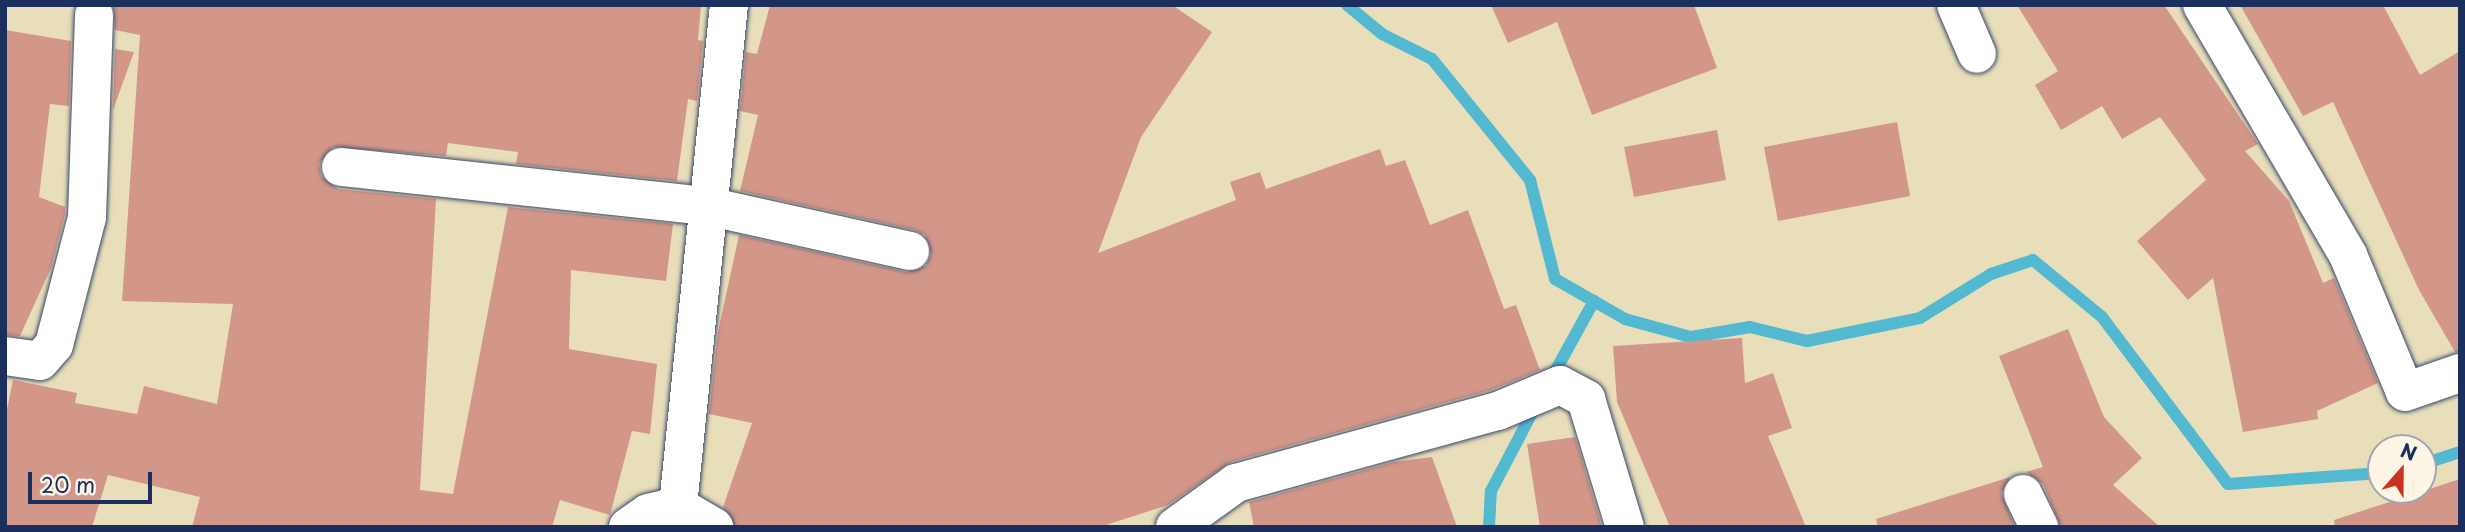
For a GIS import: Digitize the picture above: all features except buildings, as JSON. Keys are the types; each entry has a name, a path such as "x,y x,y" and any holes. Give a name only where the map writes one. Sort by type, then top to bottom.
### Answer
{"street":[{"path":"678,506 729,5"},
{"path":"1956,5 1977,54"},
{"path":"2202,5 2348,256 2405,392 2460,373"},
{"path":"5,356 40,361 54,345 61,319 87,217 94,15"},
{"path":"341,167 707,206 910,251"},
{"path":"1175,527 1236,483 1498,411 1560,385 1586,399 1625,527"},
{"path":"628,527 648,513 678,506 714,527"}],"waterway":[{"path":"1347,5 1382,34 1432,59 1530,180 1555,279 1625,319 1691,337 1750,327 1807,341 1920,318 1991,274 2033,260 2102,317 2228,484 2367,474"},
{"path":"1552,377 1594,301"},
{"path":"1489,527 1491,491 1533,411"},
{"path":"2437,459 2460,452"}]}
